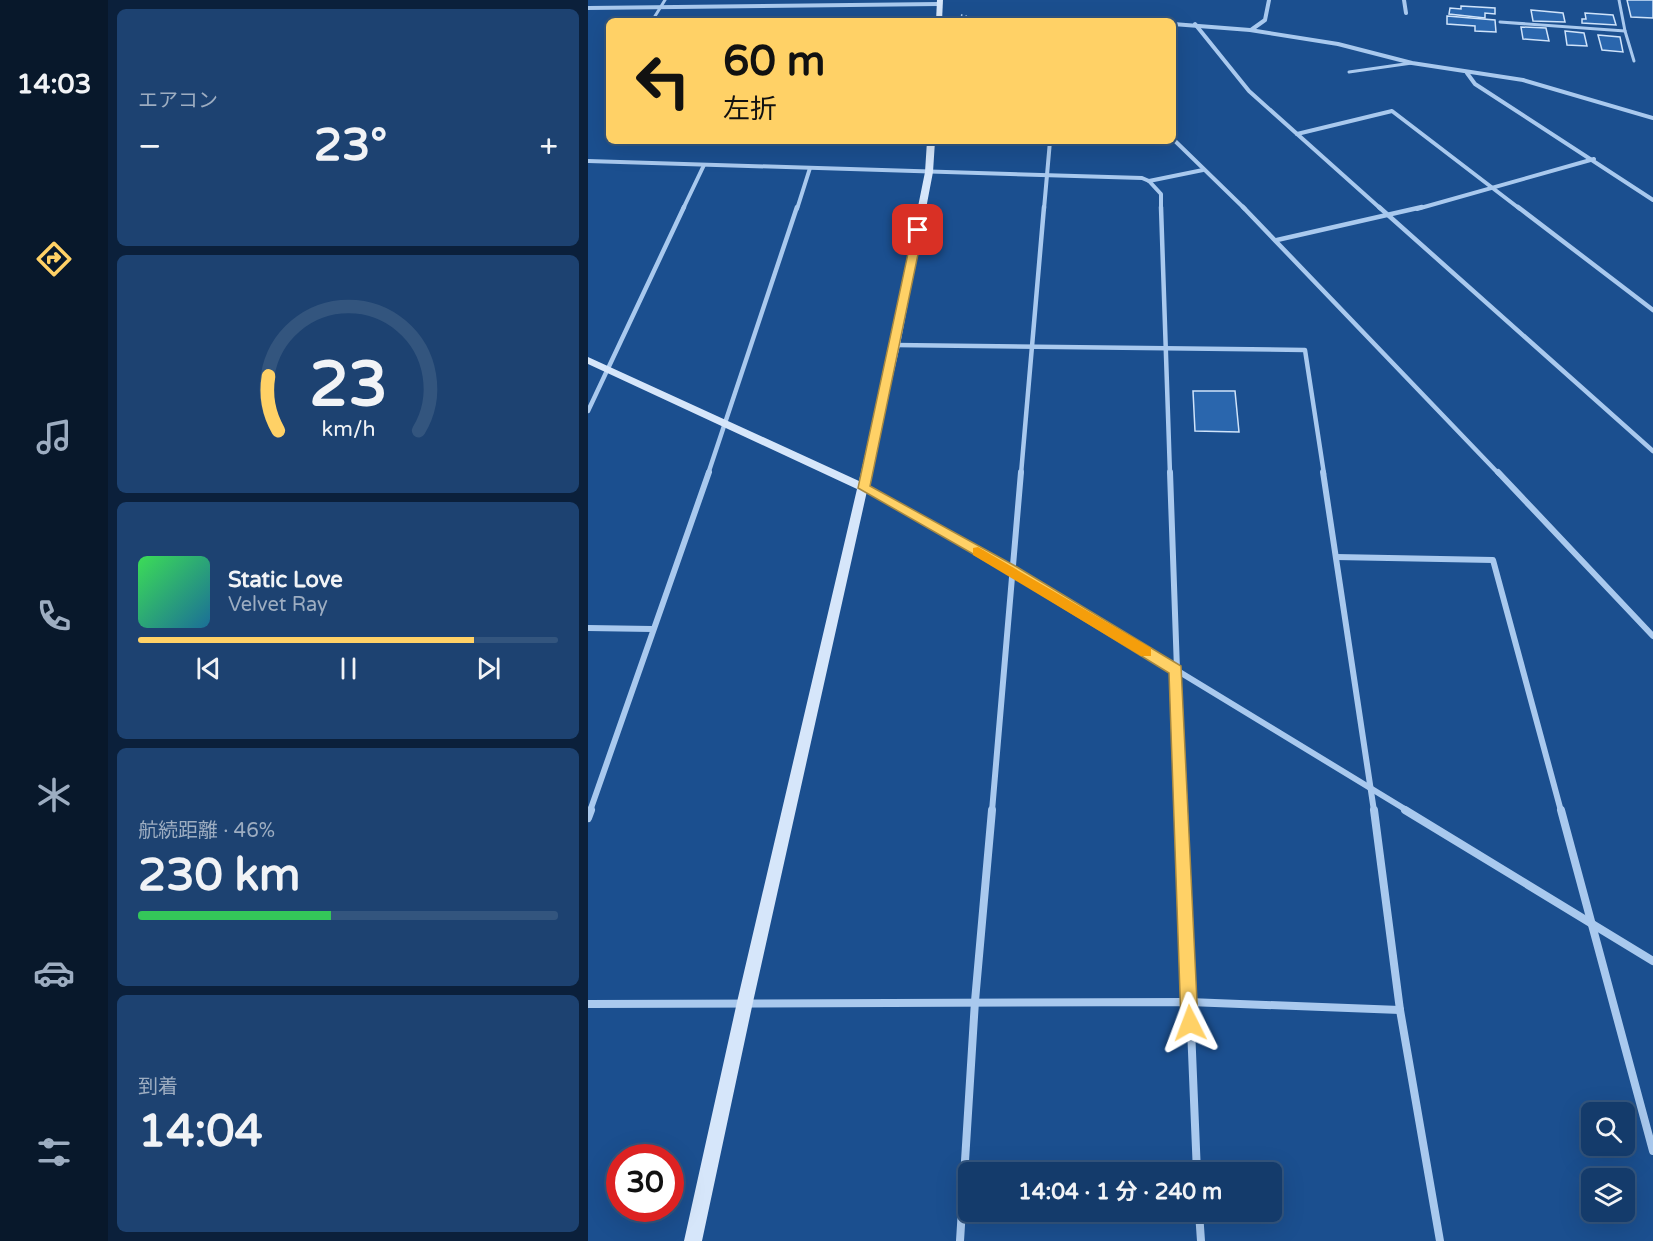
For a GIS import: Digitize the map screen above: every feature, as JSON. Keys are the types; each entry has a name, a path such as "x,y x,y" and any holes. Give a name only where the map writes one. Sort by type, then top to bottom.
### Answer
{"street":[{"path":"1250,30 1265,20 1269,0"},
{"path":"1404,0 1406,13"},
{"path":"588,8 813,7 940,2 939,18"},
{"path":"1176,24 1250,30 1338,44 1412,63 1523,80 1653,118"},
{"path":"1195,24 1250,91 1653,451"},
{"path":"1466,73 1475,84 1594,159 1653,200"},
{"path":"1297,134 1392,111 1653,310"},
{"path":"1176,142 1277,240 1653,636"},
{"path":"693,1241 745,1002 864,488 895,345 929,172 932,144"},
{"path":"960,1241 975,1001 1050,144"},
{"path":"1277,240 1391,216 1594,159"},
{"path":"588,162 1142,178 1149,181 1161,194 1188,1002 1196,1162"},
{"path":"588,411 704,165"},
{"path":"588,818 652,629 726,423 810,168"},
{"path":"1149,181 1203,170"},
{"path":"895,345 1305,350 1371,787 1400,1010 1440,1241"},
{"path":"588,360 864,488 1012,570 1653,961"},
{"path":"1336,556 1493,560 1653,1151"},
{"path":"588,628 652,629"},
{"path":"588,1004 1188,1002 1400,1010"},
{"path":"1199,1222 1200,1241"}],"lane":[{"path":"654,18 665,0"},
{"path":"744,8 746,0"},
{"path":"813,7 816,0"},
{"path":"1619,0 1634,61"},
{"path":"1500,22 1625,31"},
{"path":"1349,72 1412,63"}],"building":[{"path":"1627,0 1653,0 1653,18 1631,17"},
{"path":"1461,6 1495,8 1495,14 1485,13 1485,18 1449,14 1450,8 1461,9"},
{"path":"1531,10 1563,13 1565,22 1533,21"},
{"path":"1585,13 1613,15 1616,25 1582,23 1582,19 1586,19"},
{"path":"1447,16 1495,20 1496,32 1475,31 1475,26 1447,24"},
{"path":"1521,27 1546,28 1549,41 1523,39"},
{"path":"1565,31 1584,33 1587,46 1567,45"},
{"path":"1598,35 1620,37 1623,52 1602,50"},
{"path":"1193,391 1235,391 1239,432 1195,431"}],"slow traffic":[{"path":"978,551 1146,652"}],"route":[{"path":"918,230 864,488 1012,570 1176,670 1190,1023"}]}
